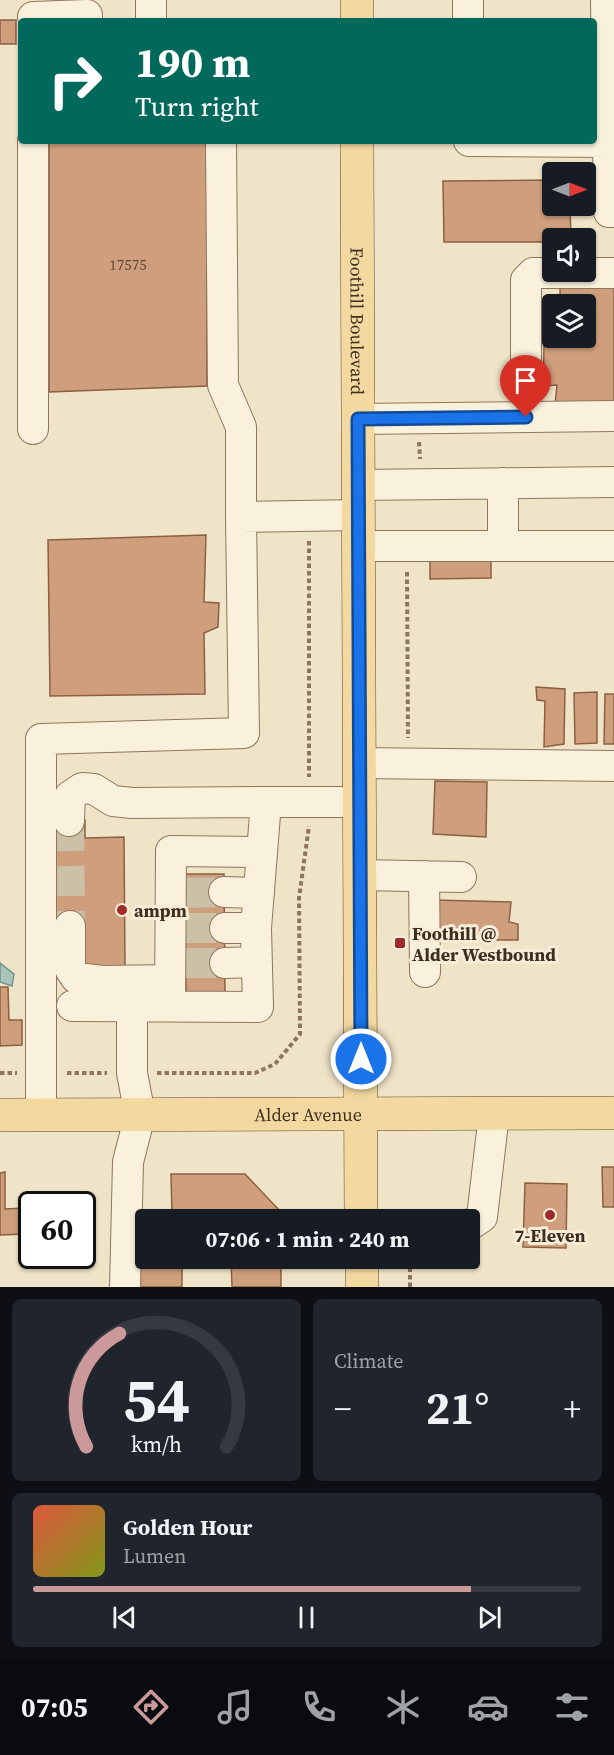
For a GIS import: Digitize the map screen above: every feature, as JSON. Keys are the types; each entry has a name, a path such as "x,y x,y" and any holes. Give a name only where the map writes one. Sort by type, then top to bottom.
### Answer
{"main road":[{"path":"357,0 357,18"},
{"name":"Foothill Boulevard","path":"357,144 362,1209"},
{"name":"Alder Avenue","path":"0,1115 614,1113"},
{"path":"362,1269 362,1287"}],"lane":[{"path":"151,0 151,18"},
{"path":"468,0 468,18"},
{"path":"606,0 609,212 614,212"},
{"path":"33,13 87,15 87,18"},
{"path":"597,142 608,142"},
{"path":"33,144 33,429"},
{"path":"41,1115 40,739 244,733 241,427 223,385 221,144"},
{"path":"526,417 526,279 533,273 614,273"},
{"path":"358,419 614,416"},
{"path":"241,517 359,515 407,484 614,482"},
{"path":"503,483 503,546"},
{"path":"359,515 407,546 614,546"},
{"path":"359,763 614,766"},
{"path":"69,821 70,796 82,788 94,789 113,801 132,803 360,802"},
{"path":"70,926 70,969 76,978 103,981 174,978 258,1007 256,928 266,802"},
{"path":"174,978 178,893 171,851 261,852"},
{"path":"360,875 460,877"},
{"path":"424,876 425,972"},
{"path":"224,892 259,893"},
{"path":"225,928 256,928"},
{"path":"225,963 256,962"},
{"path":"72,1006 132,1005 174,978"},
{"path":"125,1287 128,1161 140,1114 132,1072 132,1005"},
{"path":"480,1218 482,1217 494,1114"}],"path":[{"path":"407,484 407,478 421,470 418,437"},
{"path":"407,546 408,764"},
{"path":"410,1269 410,1287"}],"water":[{"path":"0,963 14,974 12,986 0,982"}],"building":[{"path":"0,20 16,20 16,44 0,44"},
{"path":"49,144 207,144 207,386 49,392"},
{"path":"542,180 542,216 570,216 571,228 542,228 542,242 444,242 443,181"},
{"path":"614,286 614,403 555,405 557,385 543,386 544,348 596,348 596,294 560,294 560,287"},
{"path":"206,535 204,602 219,603 218,627 204,633 205,694 50,696 48,540"},
{"path":"430,552 491,552 491,578 430,579"},
{"path":"536,687 565,689 564,744 544,747 545,701 537,700"},
{"path":"597,692 597,743 575,744 574,693"},
{"path":"605,694 614,694 614,744 604,744"},
{"path":"435,781 487,782 486,837 433,834"},
{"path":"85,820 85,838 124,837 125,966 85,966 56,926 56,821"},
{"path":"185,874 224,874 225,993 186,993"},
{"path":"435,900 511,902 509,922 518,924 518,940 432,940"},
{"path":"0,987 8,987 9,1020 22,1020 22,1045 0,1046"},
{"path":"602,1167 614,1167 614,1207 603,1207"},
{"path":"5,1172 5,1209 18,1208 18,1234 0,1235 0,1173"},
{"path":"171,1174 245,1174 278,1209 172,1209"},
{"path":"525,1183 567,1184 566,1248 523,1247"},
{"path":"138,1269 182,1269 182,1287 138,1287"},
{"path":"231,1269 281,1269 281,1287 232,1287"}],"tunnel":[{"path":"69,821 70,926"},
{"path":"185,893 224,892"},
{"path":"186,928 225,928"},
{"path":"186,963 225,963"}],"place":[{"name":"ampm","path":"122,910"},
{"name":"Foothill @ Alder Westbound","path":"400,943"},
{"name":"7-Eleven","path":"550,1215"}],"route":[{"path":"361,1059 358,419 526,417"}]}
